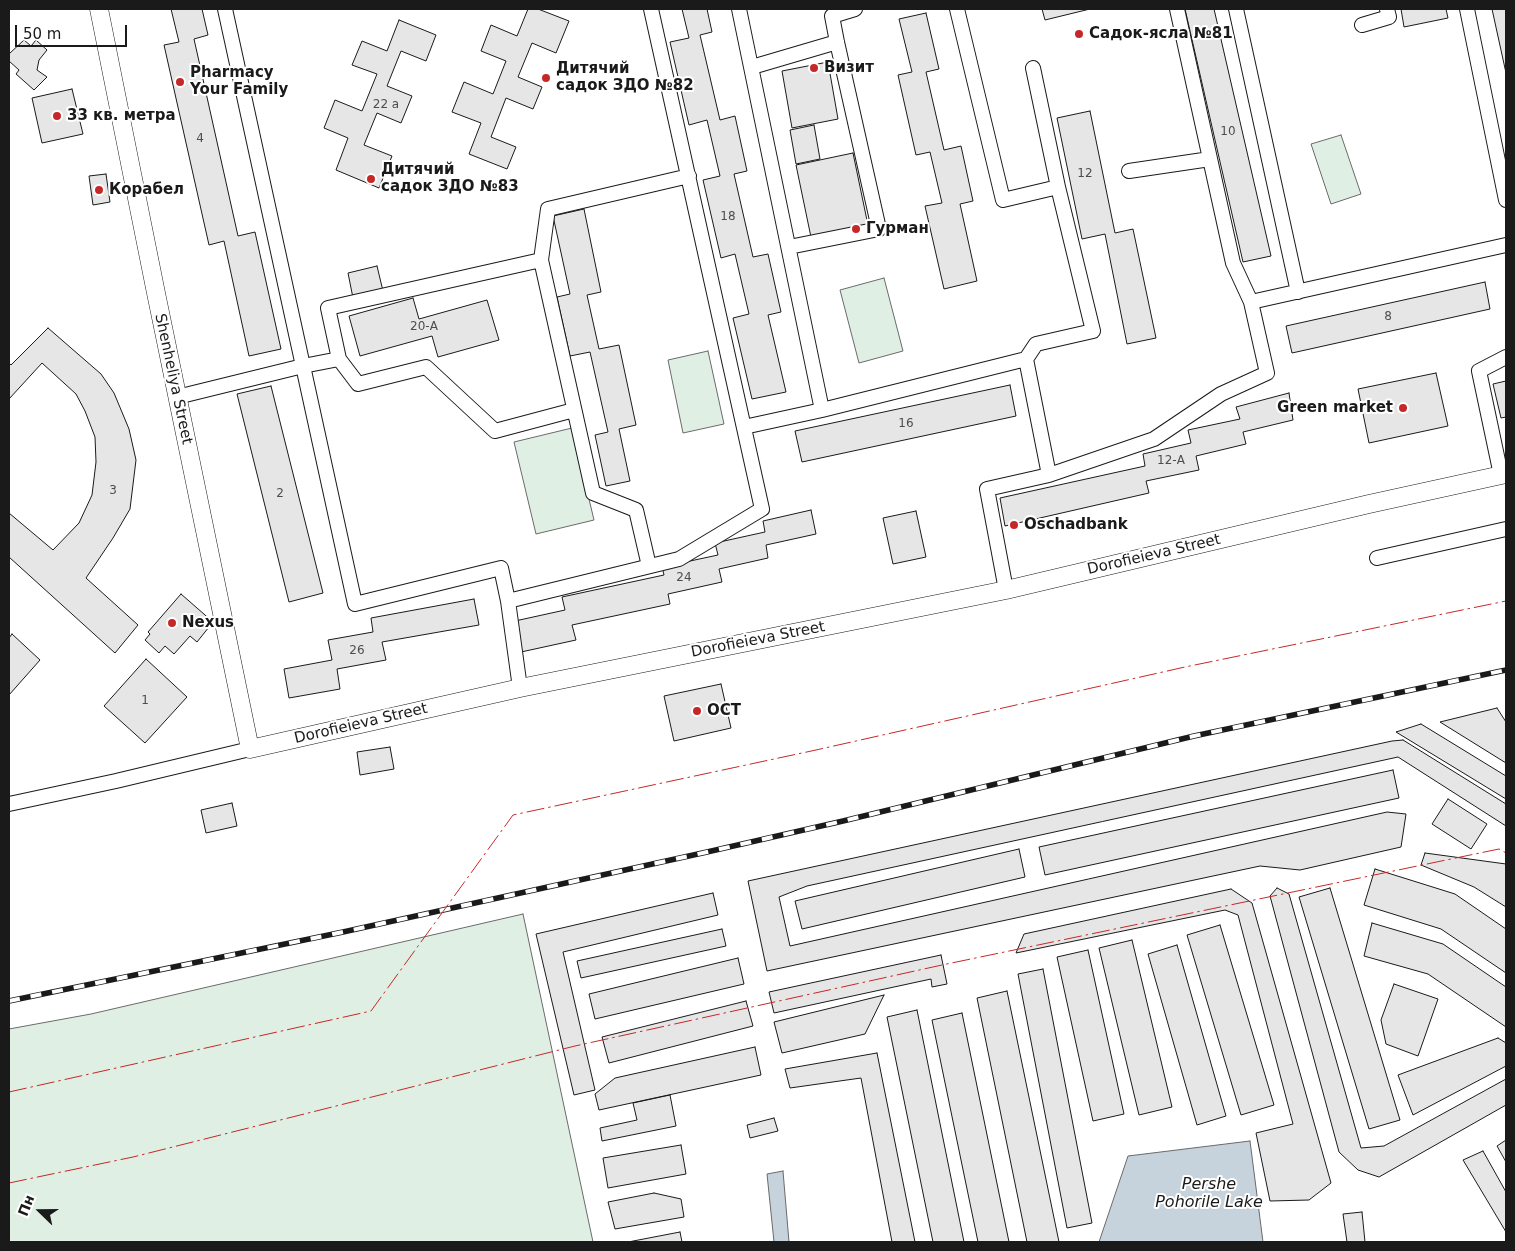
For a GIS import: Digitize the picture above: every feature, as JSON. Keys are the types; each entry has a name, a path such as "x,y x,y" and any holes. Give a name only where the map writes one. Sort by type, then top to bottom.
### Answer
{"street":[{"name":"Shenheliya Street","path":"99,9 250,749"},
{"path":"225,9 355,604 501,568 508,602 520,688"},
{"path":"508,602 680,558 762,510 651,9"},
{"path":"739,9 822,410"},
{"path":"789,247 879,229 832,16 855,9"},
{"path":"957,9 1003,200 1058,187"},
{"path":"1006,590 987,489 1049,475 1154,439 1221,394 1267,373 1251,302 1233,263 1177,9"},
{"path":"1236,9 1298,292"},
{"path":"1362,25 1389,17 1388,9"},
{"path":"1467,9 1506,200"},
{"path":"752,68 837,42"},
{"path":"744,427 822,410 1026,359 1036,344 1093,331 1058,187 1033,68"},
{"path":"1130,171 1210,159"},
{"path":"649,566 636,510 593,493 542,260 548,209 688,176"},
{"path":"1251,302 1506,245"},
{"path":"542,260 328,308 339,359 358,384 426,367 494,431 574,410"},
{"path":"1503,475 1479,371 1506,358"},
{"path":"177,397 339,359"},
{"path":"1026,359 1049,475"},
{"name":"Dorofieieva Street","path":"9,804 520,688 1006,590 1361,506 1503,475"},
{"path":"1377,558 1506,529"}],"green space":[{"path":"1341,135 1361,194 1331,204 1311,144"},
{"path":"884,278 903,351 859,363 840,290"},
{"path":"708,351 724,424 683,433 668,360"},
{"path":"572,428 594,520 536,534 514,442"},
{"path":"523,914 593,1242 9,1242 9,1029 91,1014"}],"water":[{"name":"Pershe Pohorile Lake","path":"1250,1141 1263,1242 1099,1242 1128,1156"},
{"path":"783,1171 789,1242 774,1242 767,1174"}],"building":[{"path":"171,9 202,9 208,35 194,39 238,236 255,232 281,349 249,356 224,241 209,245 164,45 179,42"},
{"path":"528,9 538,9 569,21 556,53 532,43 518,77 542,87 533,109 506,98 491,137 516,147 507,169 469,154 481,123 452,112 464,82 493,94 506,61 481,51 491,25 517,36"},
{"path":"682,9 707,9 712,32 700,35 720,120 735,116 747,171 734,174 753,257 768,254 781,312 768,315 786,392 752,399 733,318 749,314 735,254 721,258 703,180 720,176 707,120 689,125 670,42 689,38"},
{"path":"1042,9 1090,9 1045,20"},
{"path":"1185,9 1214,9 1271,256 1243,262"},
{"path":"1401,9 1446,9 1448,18 1404,27"},
{"path":"1492,9 1506,9 1506,73"},
{"path":"926,13 939,69 926,72 944,150 961,146 973,201 960,204 977,281 944,289 925,206 942,203 930,152 916,155 898,75 912,72 899,19"},
{"path":"399,20 436,35 426,61 401,51 387,86 412,96 401,123 377,113 364,145 392,156 379,188 336,170 348,138 324,128 335,100 362,111 377,74 352,65 362,41 387,51"},
{"path":"24,40 31,46 36,40 47,50 39,60 37,70 47,77 34,90 16,74 19,70 9,61 9,54"},
{"path":"828,62 838,119 792,128 782,71"},
{"name":"33 кв. метра","path":"72,89 83,134 42,143 32,98"},
{"path":"1090,111 1115,233 1133,229 1156,338 1127,344 1105,234 1082,239 1057,118"},
{"path":"814,125 820,159 796,164 790,130"},
{"path":"853,153 869,230 812,242 796,165"},
{"path":"106,174 110,202 93,205 89,176"},
{"path":"584,209 601,292 587,295 599,349 619,345 636,425 619,429 630,481 606,486 595,435 608,432 590,352 570,356 557,297 570,294 553,216"},
{"path":"377,266 383,291 353,298 348,273"},
{"path":"1485,282 1490,309 1292,353 1286,326"},
{"path":"413,298 419,319 487,300 499,340 438,357 432,336 360,356 349,316"},
{"path":"48,328 101,374 114,393 129,429 136,460 130,509 86,578 138,625 115,653 9,557 9,513 53,550 79,523 92,495 96,462 95,437 76,394 42,363 9,399 9,363 11,365"},
{"name":"Green market","path":"1436,373 1448,426 1369,443 1358,389"},
{"path":"1506,381 1506,417 1501,418 1493,384"},
{"path":"1010,385 1016,416 802,462 795,431"},
{"path":"271,386 323,593 289,602 237,394"},
{"path":"1289,393 1293,420 1243,432 1246,444 1196,456 1199,470 1146,481 1149,493 1005,526 1000,498 1145,466 1143,454 1191,443 1188,430 1240,419 1236,407"},
{"path":"811,510 816,534 766,545 768,558 719,569 722,582 668,594 670,604 572,625 576,640 521,652 515,621 565,610 562,597 664,575 662,567 718,555 715,543 765,532 763,521"},
{"path":"916,511 926,557 893,564 883,518"},
{"path":"181,594 213,622 197,642 190,636 174,654 165,646 159,653 145,640 150,634 148,632"},
{"path":"474,599 479,625 382,642 386,660 337,669 340,689 289,698 284,669 332,660 328,640 373,632 371,618"},
{"path":"12,634 40,660 9,695 9,638"},
{"path":"146,659 187,697 145,743 104,706"},
{"path":"721,684 731,728 674,741 664,696"},
{"path":"1497,708 1506,722 1506,763 1440,722"},
{"path":"1421,724 1506,776 1506,799 1396,732"},
{"path":"1403,740 1506,804 1506,826 1398,757 807,886 779,897 790,946 1387,812 1406,814 1401,847 1300,870 1260,866 767,971 748,881"},
{"path":"390,747 394,769 360,775 357,752"},
{"path":"1393,770 1399,798 1045,875 1039,847"},
{"path":"1448,799 1487,824 1471,849 1432,824"},
{"path":"232,803 237,826 206,833 201,810"},
{"path":"1019,849 1025,877 802,929 795,901"},
{"path":"1425,853 1506,864 1506,907 1474,887 1421,865"},
{"path":"1375,869 1455,894 1506,929 1506,973 1441,929 1364,905"},
{"path":"1277,888 1289,894 1361,1148 1384,1146 1506,1079 1506,1105 1379,1177 1358,1170 1339,1152 1270,896"},
{"path":"1330,888 1400,1120 1369,1129 1299,897"},
{"path":"1231,889 1252,903 1331,1183 1309,1200 1270,1201 1256,1133 1293,1124 1238,915 1225,910 1016,953 1024,934"},
{"path":"713,893 718,915 563,952 595,1090 574,1095 536,934"},
{"path":"1372,923 1443,944 1506,987 1506,1027 1428,974 1364,956"},
{"path":"1220,925 1274,1105 1241,1115 1187,935"},
{"path":"722,929 726,946 581,978 577,961"},
{"path":"1132,940 1172,1107 1139,1115 1099,948"},
{"path":"1177,945 1226,1116 1197,1125 1148,954"},
{"path":"1088,950 1124,1114 1093,1121 1057,957"},
{"path":"941,955 947,984 932,987 931,979 774,1013 769,992"},
{"path":"738,958 744,984 595,1019 589,994"},
{"path":"1043,969 1092,1223 1067,1228 1018,974"},
{"path":"1394,984 1438,999 1418,1056 1386,1044 1381,1020"},
{"path":"1007,991 1059,1242 1027,1242 977,998"},
{"path":"884,995 865,1034 782,1053 774,1022"},
{"path":"746,1001 753,1026 609,1063 602,1037"},
{"path":"917,1010 964,1242 933,1242 887,1017"},
{"path":"962,1013 1009,1242 978,1242 932,1020"},
{"path":"1498,1038 1506,1043 1506,1066 1413,1115 1398,1075"},
{"path":"755,1047 761,1075 599,1110 595,1094 615,1078"},
{"path":"877,1053 915,1242 892,1242 861,1078 790,1088 785,1069"},
{"path":"670,1095 676,1126 602,1141 600,1128 637,1120 633,1103"},
{"path":"774,1118 778,1131 750,1138 747,1125"},
{"path":"1506,1140 1506,1162 1497,1146"},
{"path":"681,1145 686,1174 608,1188 603,1158"},
{"path":"1483,1151 1506,1192 1506,1232 1463,1160"},
{"path":"654,1193 681,1199 684,1217 615,1229 608,1202"},
{"path":"1362,1212 1365,1242 1347,1242 1343,1214"},
{"path":"680,1232 682,1242 628,1242"}],"railway":[{"path":"9,1001 343,932 707,852 1194,736 1506,670"}],"power":[{"path":"9,1092 371,1011 513,815 816,750 1185,667 1506,601"},
{"path":"9,1183 133,1157 575,1046 942,965 1499,849 1506,853"}],"place":[{"name":"Садок-ясла №81","path":"1079,34"},
{"name":"Визит","path":"814,68"},
{"name":"Дитячий садок ЗДО №82","path":"546,78"},
{"name":"Pharmacy Your Family","path":"180,82"},
{"name":"33 кв. метра","path":"57,116"},
{"name":"Дитячий садок ЗДО №83","path":"371,179"},
{"name":"Корабел","path":"99,190"},
{"name":"Гурман","path":"856,229"},
{"name":"Green market","path":"1403,408"},
{"name":"Oschadbank","path":"1014,525"},
{"name":"Nexus","path":"172,623"},
{"name":"ОСТ","path":"697,711"}]}
